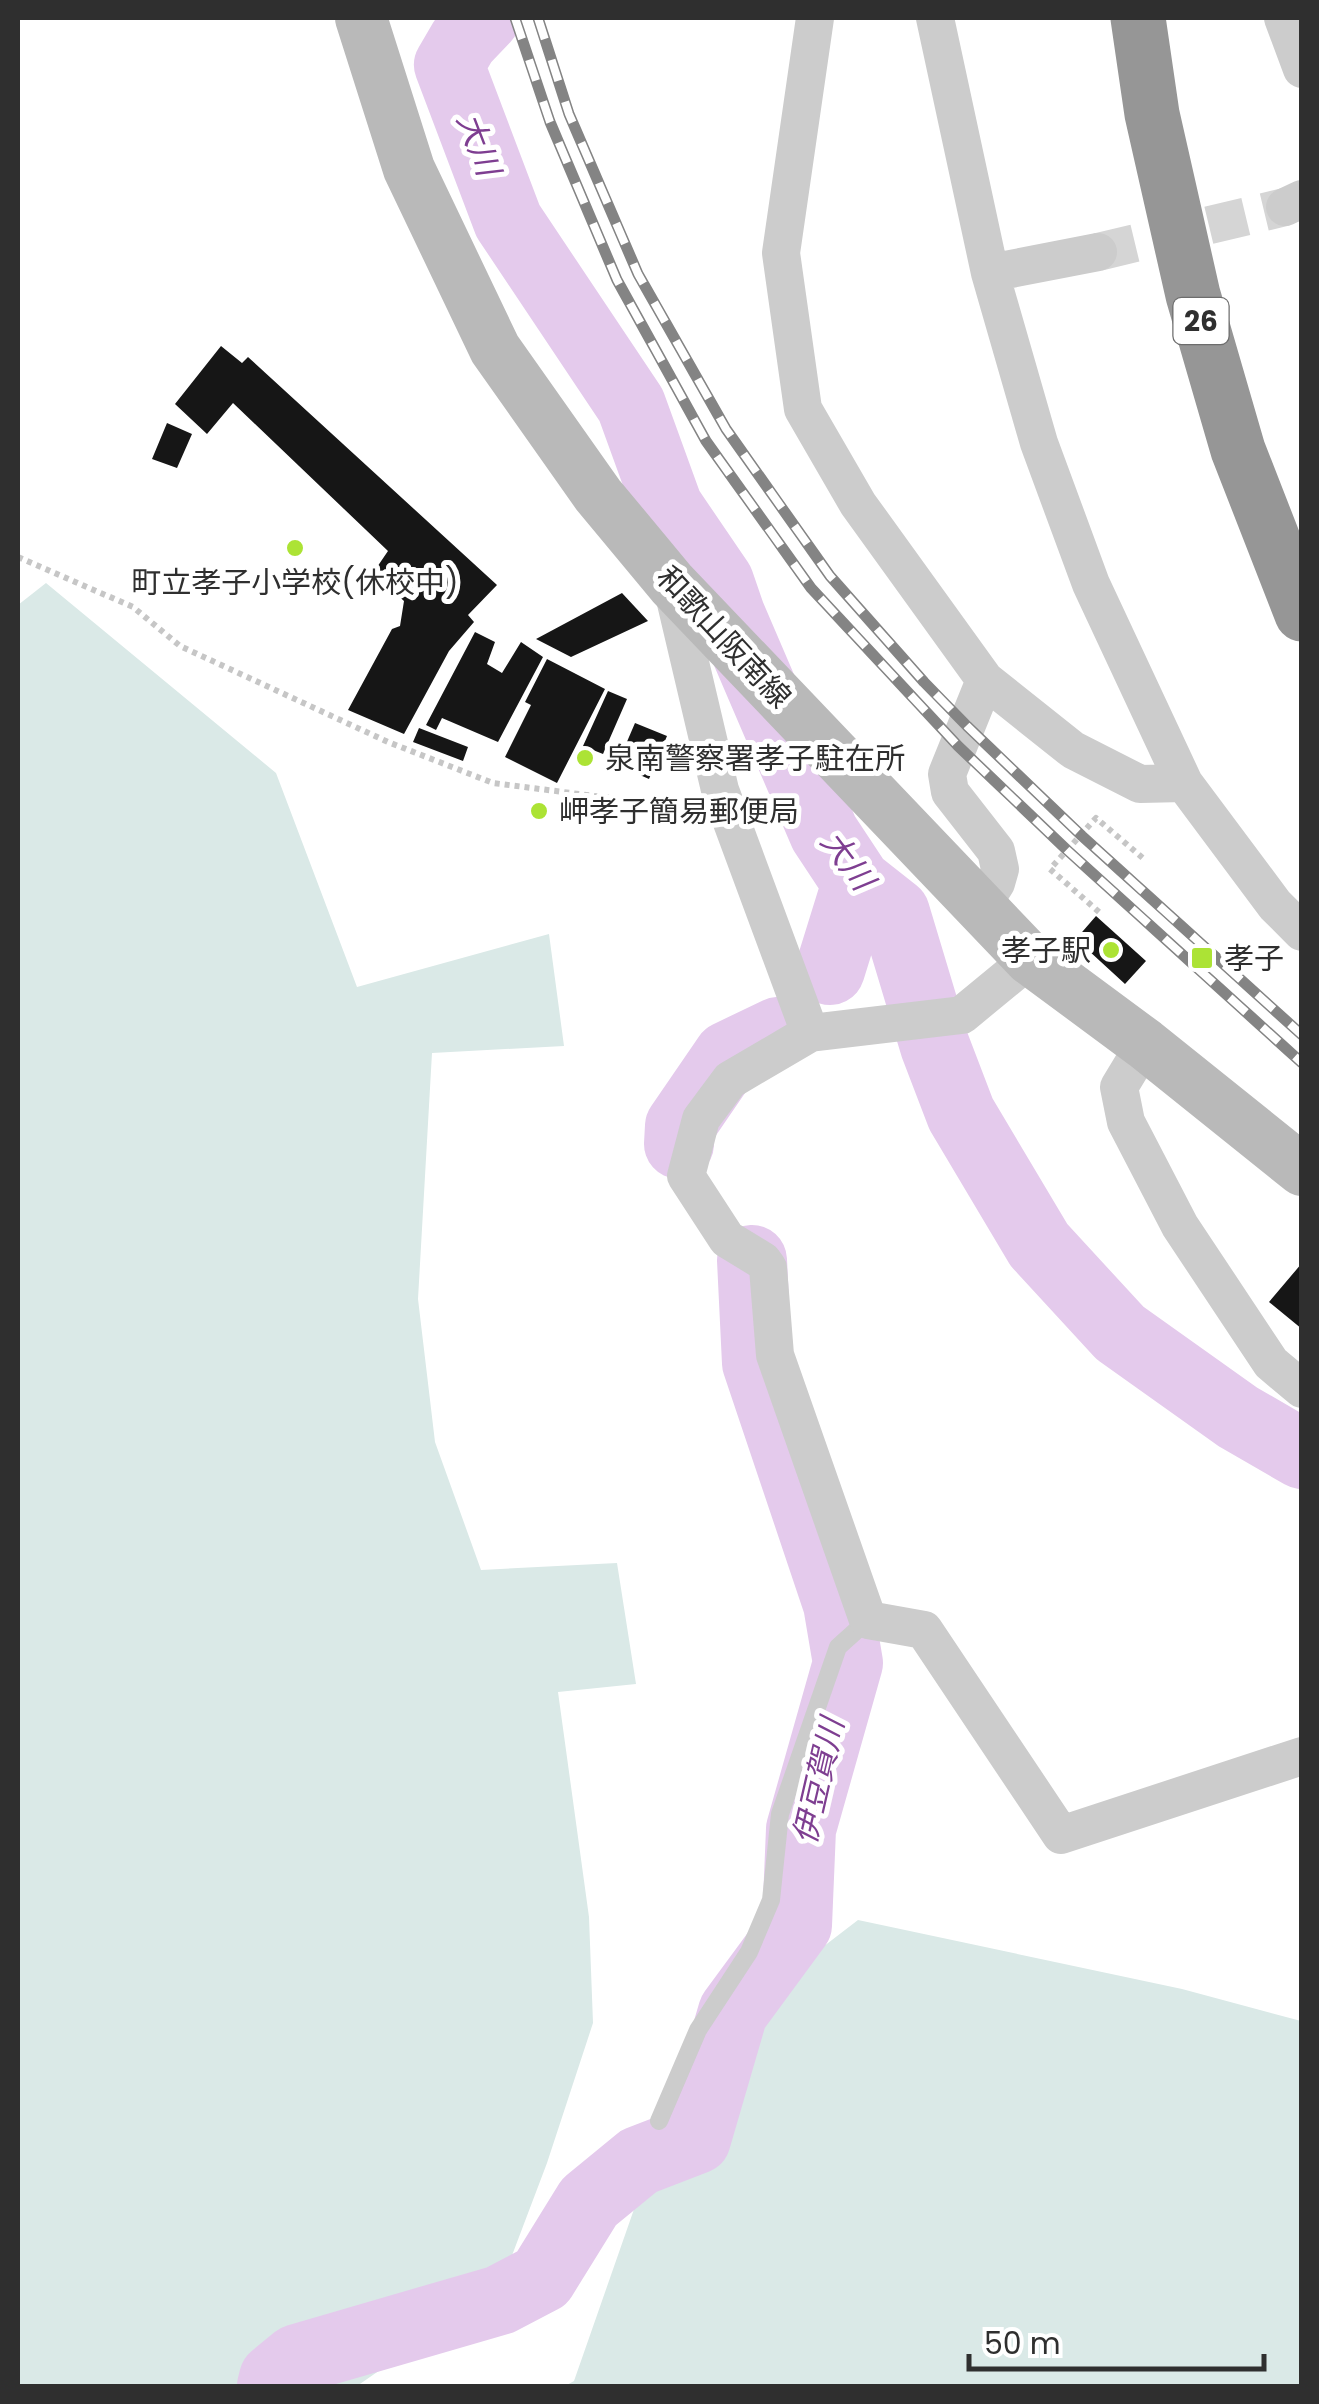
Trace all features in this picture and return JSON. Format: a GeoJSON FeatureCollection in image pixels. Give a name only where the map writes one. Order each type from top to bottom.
{"type":"FeatureCollection","features":[{"type":"Feature","properties":{"kind":"highway","name":"26"},"geometry":{"type":"LineString","coordinates":[[1138,18],[1152,114],[1193,295],[1238,450],[1302,614]]}},
{"type":"Feature","properties":{"kind":"main road","name":"和歌山阪南線"},"geometry":{"type":"LineString","coordinates":[[360,18],[408,169],[495,349],[598,495],[681,593],[1030,959],[1145,1044],[1302,1170]]}},
{"type":"Feature","properties":{"kind":"street"},"geometry":{"type":"LineString","coordinates":[[815,18],[781,253],[803,409],[858,504],[986,680],[1073,750],[1140,784],[1184,783]]}},
{"type":"Feature","properties":{"kind":"street"},"geometry":{"type":"LineString","coordinates":[[935,18],[990,272],[1039,443],[1091,584],[1184,783],[1275,905],[1302,932]]}},
{"type":"Feature","properties":{"kind":"street"},"geometry":{"type":"LineString","coordinates":[[1283,18],[1302,69]]}},
{"type":"Feature","properties":{"kind":"street"},"geometry":{"type":"LineString","coordinates":[[990,272],[1098,252]]}},
{"type":"Feature","properties":{"kind":"street"},"geometry":{"type":"LineString","coordinates":[[681,593],[720,790],[810,1033]]}},
{"type":"Feature","properties":{"kind":"street"},"geometry":{"type":"LineString","coordinates":[[981,907],[996,884],[1000,868],[996,851],[950,792],[946,774],[986,680]]}},
{"type":"Feature","properties":{"kind":"street"},"geometry":{"type":"LineString","coordinates":[[1030,959],[962,1014],[810,1033],[730,1080],[700,1119],[686,1176],[727,1239],[768,1268],[774,1355],[862,1625],[924,1630],[1061,1835],[1302,1756]]}},
{"type":"Feature","properties":{"kind":"street"},"geometry":{"type":"LineString","coordinates":[[1145,1044],[1119,1087],[1126,1122],[1190,1242],[1271,1363],[1302,1389]]}},
{"type":"Feature","properties":{"kind":"lane"},"geometry":{"type":"LineString","coordinates":[[659,2121],[698,2030],[750,1952],[771,1900],[780,1814],[838,1648],[862,1625]]}},
{"type":"Feature","properties":{"kind":"path"},"geometry":{"type":"LineString","coordinates":[[18,556],[132,607],[180,646],[388,742],[493,783],[649,803],[720,790]]}},
{"type":"Feature","properties":{"kind":"path"},"geometry":{"type":"LineString","coordinates":[[1099,912],[1050,869],[1096,818],[1144,860]]}},
{"type":"Feature","properties":{"kind":"shaded area"},"geometry":{"type":"Polygon","coordinates":[[[46,583],[276,773],[357,987],[549,934],[564,1046],[432,1053],[418,1299],[435,1442],[481,1570],[617,1563],[636,1684],[558,1692],[589,1917],[593,2023],[547,2163],[500,2287],[357,2386],[18,2386],[18,605],[46,583]]]}},
{"type":"Feature","properties":{"kind":"shaded area"},"geometry":{"type":"Polygon","coordinates":[[[858,1920],[1182,1989],[1301,2021],[1301,2386],[565,2386],[574,2381],[690,2049],[858,1920]]]}},
{"type":"Feature","properties":{"kind":"building"},"geometry":{"type":"Polygon","coordinates":[[[221,346],[242,363],[248,357],[497,585],[468,615],[474,622],[449,651],[404,734],[348,710],[392,629],[400,626],[404,601],[373,573],[388,551],[233,403],[207,434],[175,404],[221,346]]]}},
{"type":"Feature","properties":{"kind":"building"},"geometry":{"type":"Polygon","coordinates":[[[167,423],[192,434],[177,468],[152,459],[167,423]]]}},
{"type":"Feature","properties":{"kind":"building"},"geometry":{"type":"Polygon","coordinates":[[[622,593],[648,621],[571,657],[536,639],[622,593]]]}},
{"type":"Feature","properties":{"kind":"building"},"geometry":{"type":"Polygon","coordinates":[[[475,632],[495,642],[487,664],[502,673],[521,642],[543,657],[498,742],[442,718],[436,730],[426,725],[475,632]]]}},
{"type":"Feature","properties":{"kind":"building"},"geometry":{"type":"Polygon","coordinates":[[[547,659],[605,689],[557,783],[505,757],[531,705],[525,702],[547,659]]]}},
{"type":"Feature","properties":{"kind":"building"},"geometry":{"type":"Polygon","coordinates":[[[608,691],[627,699],[603,754],[583,746],[608,691]]]}},
{"type":"Feature","properties":{"kind":"building"},"geometry":{"type":"Polygon","coordinates":[[[635,723],[667,736],[649,779],[617,765],[635,723]]]}},
{"type":"Feature","properties":{"kind":"building"},"geometry":{"type":"Polygon","coordinates":[[[419,728],[468,747],[463,761],[413,742],[419,728]]]}},
{"type":"Feature","properties":{"kind":"building","name":"孝子駅"},"geometry":{"type":"Polygon","coordinates":[[[1096,916],[1146,961],[1125,984],[1076,939],[1096,916]]]}},
{"type":"Feature","properties":{"kind":"building"},"geometry":{"type":"Polygon","coordinates":[[[1302,1263],[1302,1329],[1269,1302],[1302,1263]]]}},
{"type":"Feature","properties":{"kind":"waterway","name":"大川"},"geometry":{"type":"LineString","coordinates":[[485,18],[463,41],[449,65],[508,221],[631,405],[668,507],[719,582],[824,833],[857,883],[895,913],[935,1046],[961,1114],[1039,1245],[1120,1333],[1238,1417],[1302,1454]]}},
{"type":"Feature","properties":{"kind":"waterway","name":"伊豆賀川"},"geometry":{"type":"LineString","coordinates":[[830,970],[857,883]]}},
{"type":"Feature","properties":{"kind":"waterway","name":"伊豆賀川"},"geometry":{"type":"LineString","coordinates":[[679,1144],[680,1126],[728,1056],[778,1032]]}},
{"type":"Feature","properties":{"kind":"waterway","name":"伊豆賀川"},"geometry":{"type":"LineString","coordinates":[[272,2386],[274,2378],[297,2359],[500,2300],[542,2278],[589,2202],[639,2161],[696,2139],[733,2012],[797,1925],[801,1829],[848,1663],[838,1604],[757,1363],[752,1260]]}},
{"type":"Feature","properties":{"kind":"tunnel"},"geometry":{"type":"LineString","coordinates":[[1098,252],[1285,207]]}},
{"type":"Feature","properties":{"kind":"railway"},"geometry":{"type":"LineString","coordinates":[[515,18],[550,122],[617,280],[706,441],[811,588],[958,746],[1302,1063]]}},
{"type":"Feature","properties":{"kind":"railway"},"geometry":{"type":"LineString","coordinates":[[538,18],[569,114],[638,274],[726,429],[830,576],[967,726],[1302,1035]]}},
{"type":"Feature","properties":{"kind":"place","name":"町立孝子小学校(休校中)"},"geometry":{"type":"Point","coordinates":[295,548]}},
{"type":"Feature","properties":{"kind":"place","name":"泉南警察署孝子駐在所"},"geometry":{"type":"Point","coordinates":[585,758]}},
{"type":"Feature","properties":{"kind":"place","name":"岬孝子簡易郵便局"},"geometry":{"type":"Point","coordinates":[539,811]}},
{"type":"Feature","properties":{"kind":"place","name":"孝子駅"},"geometry":{"type":"Point","coordinates":[1111,950]}},
{"type":"Feature","properties":{"kind":"place","name":"孝子"},"geometry":{"type":"Point","coordinates":[1202,958]}}]}
